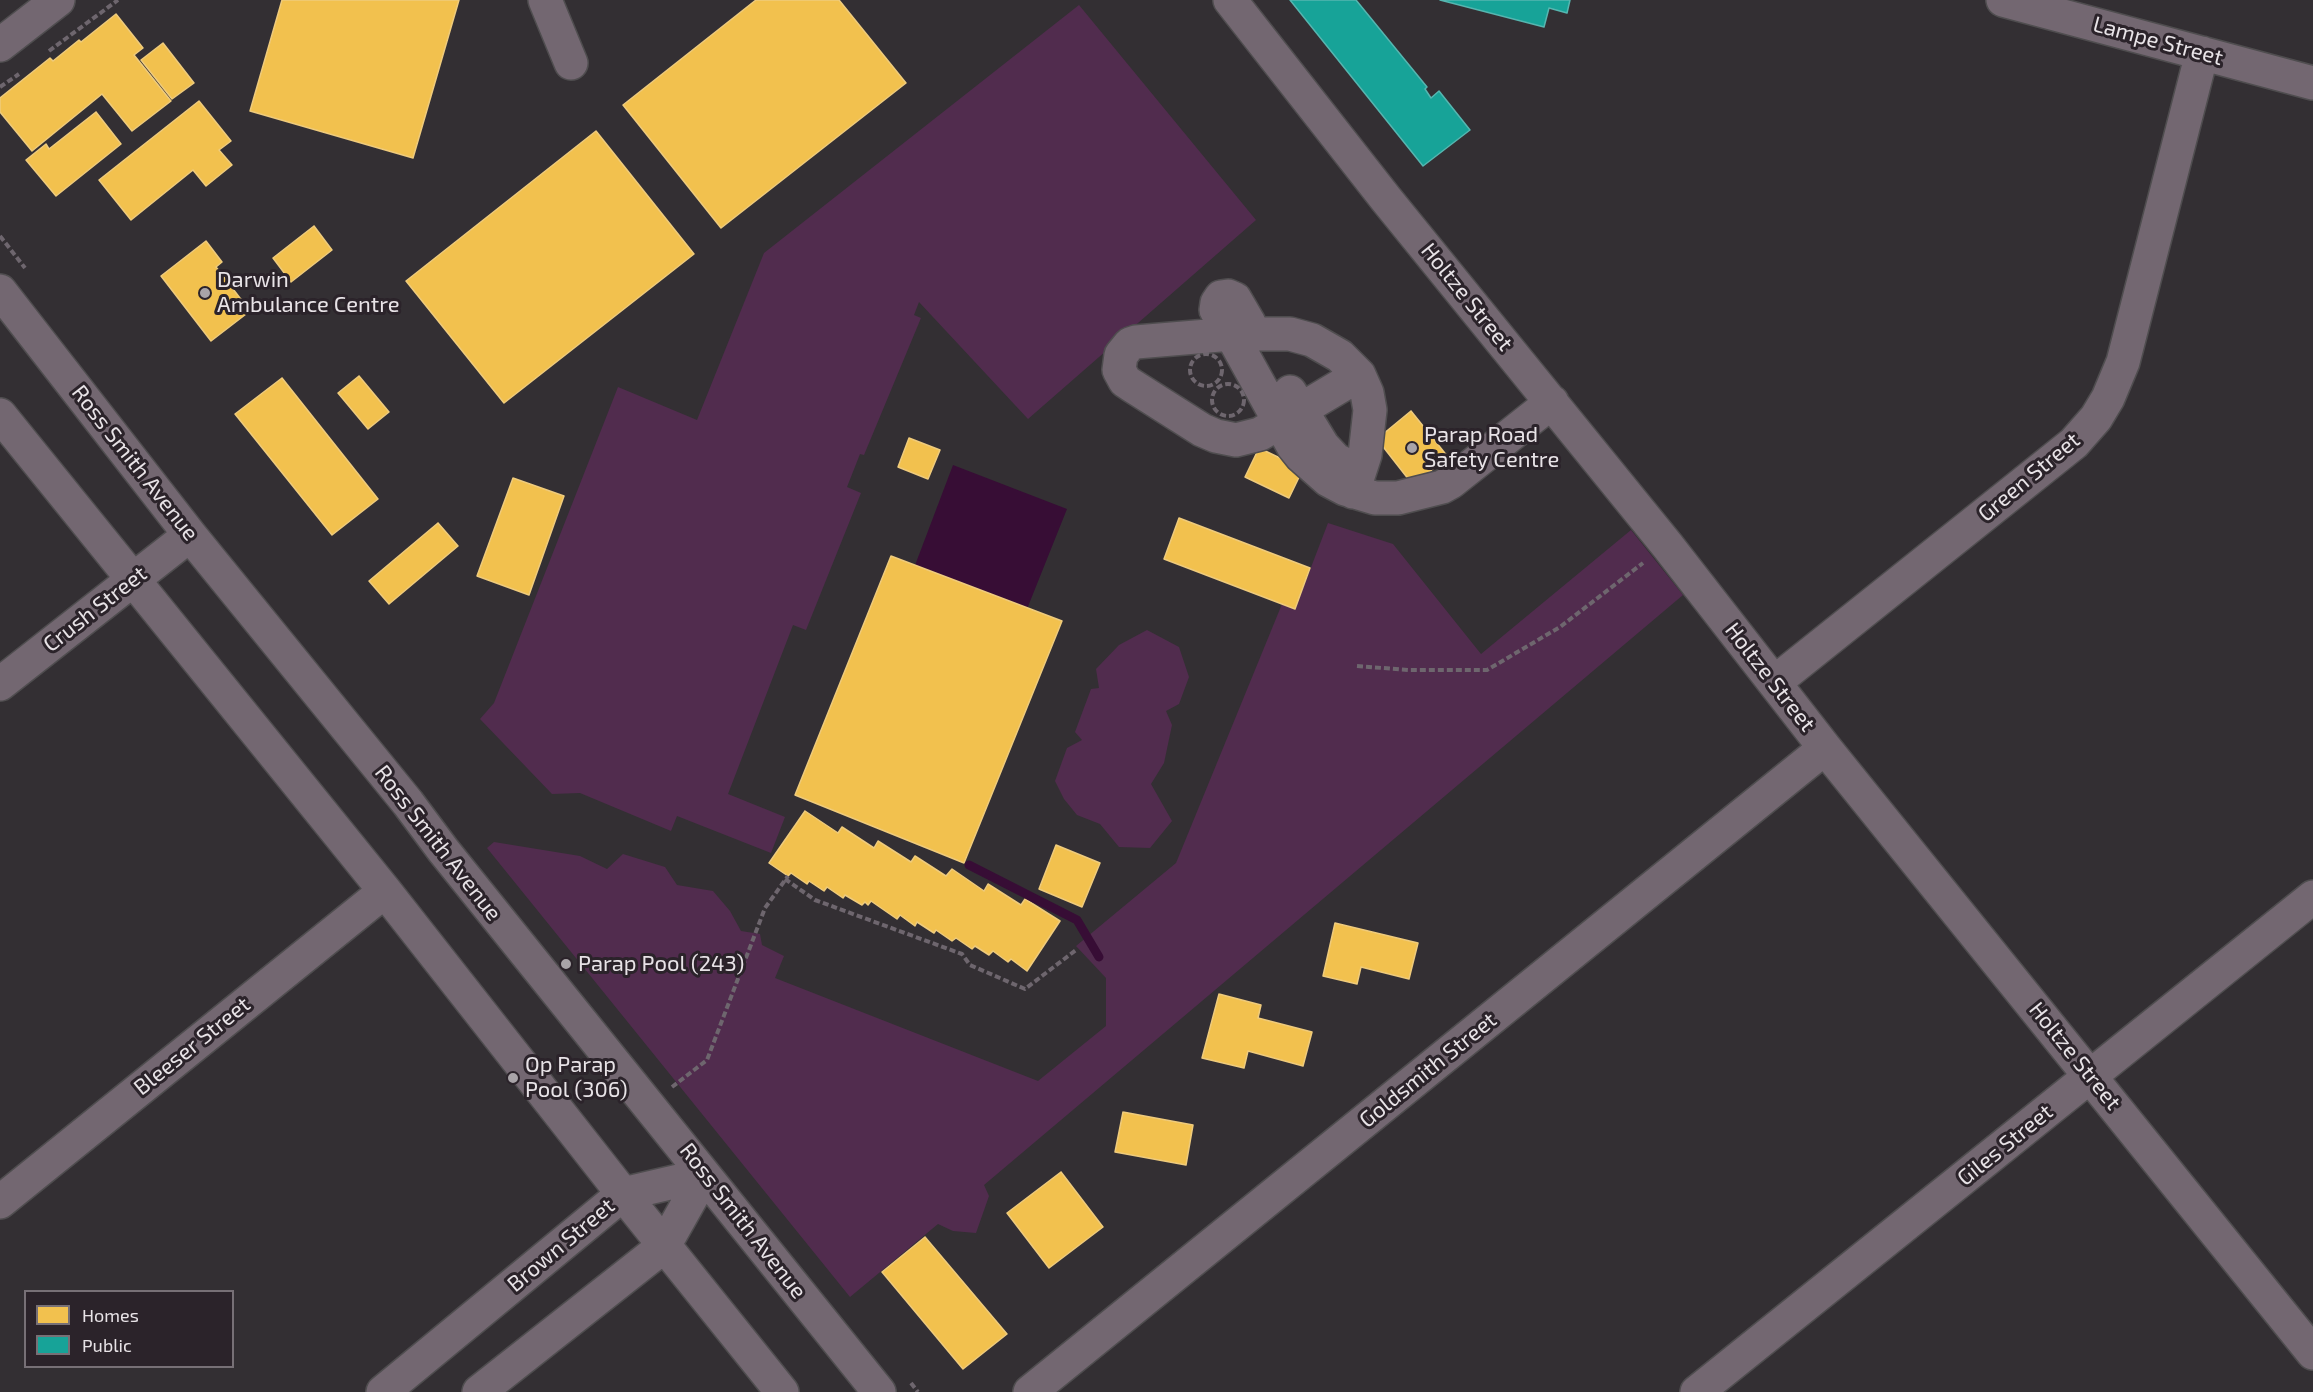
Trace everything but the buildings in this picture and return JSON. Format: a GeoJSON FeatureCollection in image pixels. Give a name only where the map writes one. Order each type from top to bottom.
{"type":"FeatureCollection","features":[{"type":"Feature","properties":{"kind":"street"},"geometry":{"type":"LineString","coordinates":[[0,45],[58,0]]}},
{"type":"Feature","properties":{"kind":"street"},"geometry":{"type":"LineString","coordinates":[[545,0],[571,63]]}},
{"type":"Feature","properties":{"kind":"street","name":"Holtze Street"},"geometry":{"type":"LineString","coordinates":[[1230,0],[1386,199],[1667,544],[1825,748],[2313,1353]]}},
{"type":"Feature","properties":{"kind":"street","name":"Lampe Street"},"geometry":{"type":"LineString","coordinates":[[2003,0],[2313,83]]}},
{"type":"Feature","properties":{"kind":"street","name":"Green Street"},"geometry":{"type":"LineString","coordinates":[[1775,682],[2074,443],[2096,418],[2108,398],[2123,362],[2202,53]]}},
{"type":"Feature","properties":{"kind":"street","name":"Ross Smith Avenue"},"geometry":{"type":"LineString","coordinates":[[0,291],[190,536],[408,803],[443,850],[879,1392]]}},
{"type":"Feature","properties":{"kind":"street"},"geometry":{"type":"LineString","coordinates":[[1243,333],[1290,334],[1312,340],[1340,356],[1359,375],[1367,393],[1370,410],[1367,447],[1357,482],[1328,480],[1274,443],[1223,438],[1202,430],[1125,381],[1119,370],[1121,355],[1130,344],[1136,342],[1243,333]]}},
{"type":"Feature","properties":{"kind":"street"},"geometry":{"type":"LineString","coordinates":[[1243,333],[1268,355],[1293,446],[1309,465]]}},
{"type":"Feature","properties":{"kind":"street"},"geometry":{"type":"LineString","coordinates":[[1247,439],[1262,421],[1359,375]]}},
{"type":"Feature","properties":{"kind":"street"},"geometry":{"type":"LineString","coordinates":[[1283,411],[1375,498],[1398,498],[1431,491],[1451,482],[1552,402]]}},
{"type":"Feature","properties":{"kind":"street"},"geometry":{"type":"LineString","coordinates":[[0,415],[385,891],[664,1246],[782,1392]]}},
{"type":"Feature","properties":{"kind":"street","name":"Crush Street"},"geometry":{"type":"LineString","coordinates":[[0,684],[190,536]]}},
{"type":"Feature","properties":{"kind":"street","name":"Goldsmith Street"},"geometry":{"type":"LineString","coordinates":[[1030,1392],[1825,748]]}},
{"type":"Feature","properties":{"kind":"street","name":"Bleeser Street"},"geometry":{"type":"LineString","coordinates":[[0,1202],[385,891]]}},
{"type":"Feature","properties":{"kind":"street","name":"Giles Street"},"geometry":{"type":"LineString","coordinates":[[1697,1392],[2313,897]]}},
{"type":"Feature","properties":{"kind":"street"},"geometry":{"type":"LineString","coordinates":[[478,1392],[664,1246],[704,1175]]}},
{"type":"Feature","properties":{"kind":"street","name":"Brown Street"},"geometry":{"type":"LineString","coordinates":[[383,1392],[623,1194],[704,1175]]}},
{"type":"Feature","properties":{"kind":"path"},"geometry":{"type":"LineString","coordinates":[[45,54],[118,0]]}},
{"type":"Feature","properties":{"kind":"path"},"geometry":{"type":"LineString","coordinates":[[0,87],[27,67]]}},
{"type":"Feature","properties":{"kind":"path"},"geometry":{"type":"LineString","coordinates":[[1231,385],[1240,390],[1244,399],[1239,412],[1231,417],[1216,412],[1212,398],[1216,386],[1231,385]]}},
{"type":"Feature","properties":{"kind":"path"},"geometry":{"type":"LineString","coordinates":[[1357,666],[1408,670],[1487,670],[1560,627],[1667,544]]}},
{"type":"Feature","properties":{"kind":"path"},"geometry":{"type":"LineString","coordinates":[[672,1087],[707,1060],[765,908],[786,878],[815,900],[962,954],[970,965],[1025,989],[1076,950]]}},
{"type":"Feature","properties":{"kind":"shaded area"},"geometry":{"type":"Polygon","coordinates":[[[1079,5],[1256,220],[1028,419],[919,302],[914,315],[921,318],[864,455],[860,454],[847,487],[861,493],[806,630],[793,625],[728,794],[785,817],[771,853],[677,816],[671,831],[580,793],[552,794],[480,719],[494,703],[618,387],[697,420],[764,253],[1079,5]]]}},
{"type":"Feature","properties":{"kind":"shaded area"},"geometry":{"type":"Polygon","coordinates":[[[953,465],[1067,509],[977,734],[867,692],[953,465]]]}},
{"type":"Feature","properties":{"kind":"shaded area"},"geometry":{"type":"Polygon","coordinates":[[[1328,523],[1393,544],[1481,654],[1631,530],[1683,595],[984,1185],[989,1196],[976,1233],[953,1231],[938,1224],[850,1297],[487,848],[494,842],[580,856],[607,869],[623,854],[665,867],[677,885],[713,891],[730,911],[741,931],[760,934],[762,945],[784,956],[775,978],[1038,1081],[1106,1026],[1106,978],[1076,946],[1176,863],[1282,604],[1295,609],[1328,523]]]}},
{"type":"Feature","properties":{"kind":"shaded area"},"geometry":{"type":"Polygon","coordinates":[[[1147,630],[1179,647],[1189,677],[1179,704],[1166,711],[1172,725],[1164,763],[1151,784],[1172,821],[1150,848],[1119,847],[1100,824],[1077,815],[1064,799],[1055,781],[1067,748],[1082,740],[1075,732],[1091,689],[1099,688],[1096,669],[1119,645],[1147,630]]]}},
{"type":"Feature","properties":{"kind":"waterway"},"geometry":{"type":"LineString","coordinates":[[969,865],[1077,920],[1099,957]]}},
{"type":"Feature","properties":{"kind":"place","name":"Darwin Ambulance Centre"},"geometry":{"type":"Point","coordinates":[205,293]}},
{"type":"Feature","properties":{"kind":"place","name":"Parap Road Safety Centre"},"geometry":{"type":"Point","coordinates":[1412,448]}},
{"type":"Feature","properties":{"kind":"place","name":"Parap Pool (243)"},"geometry":{"type":"Point","coordinates":[566,964]}},
{"type":"Feature","properties":{"kind":"place","name":"Op Parap Pool (306)"},"geometry":{"type":"Point","coordinates":[513,1078]}}]}
